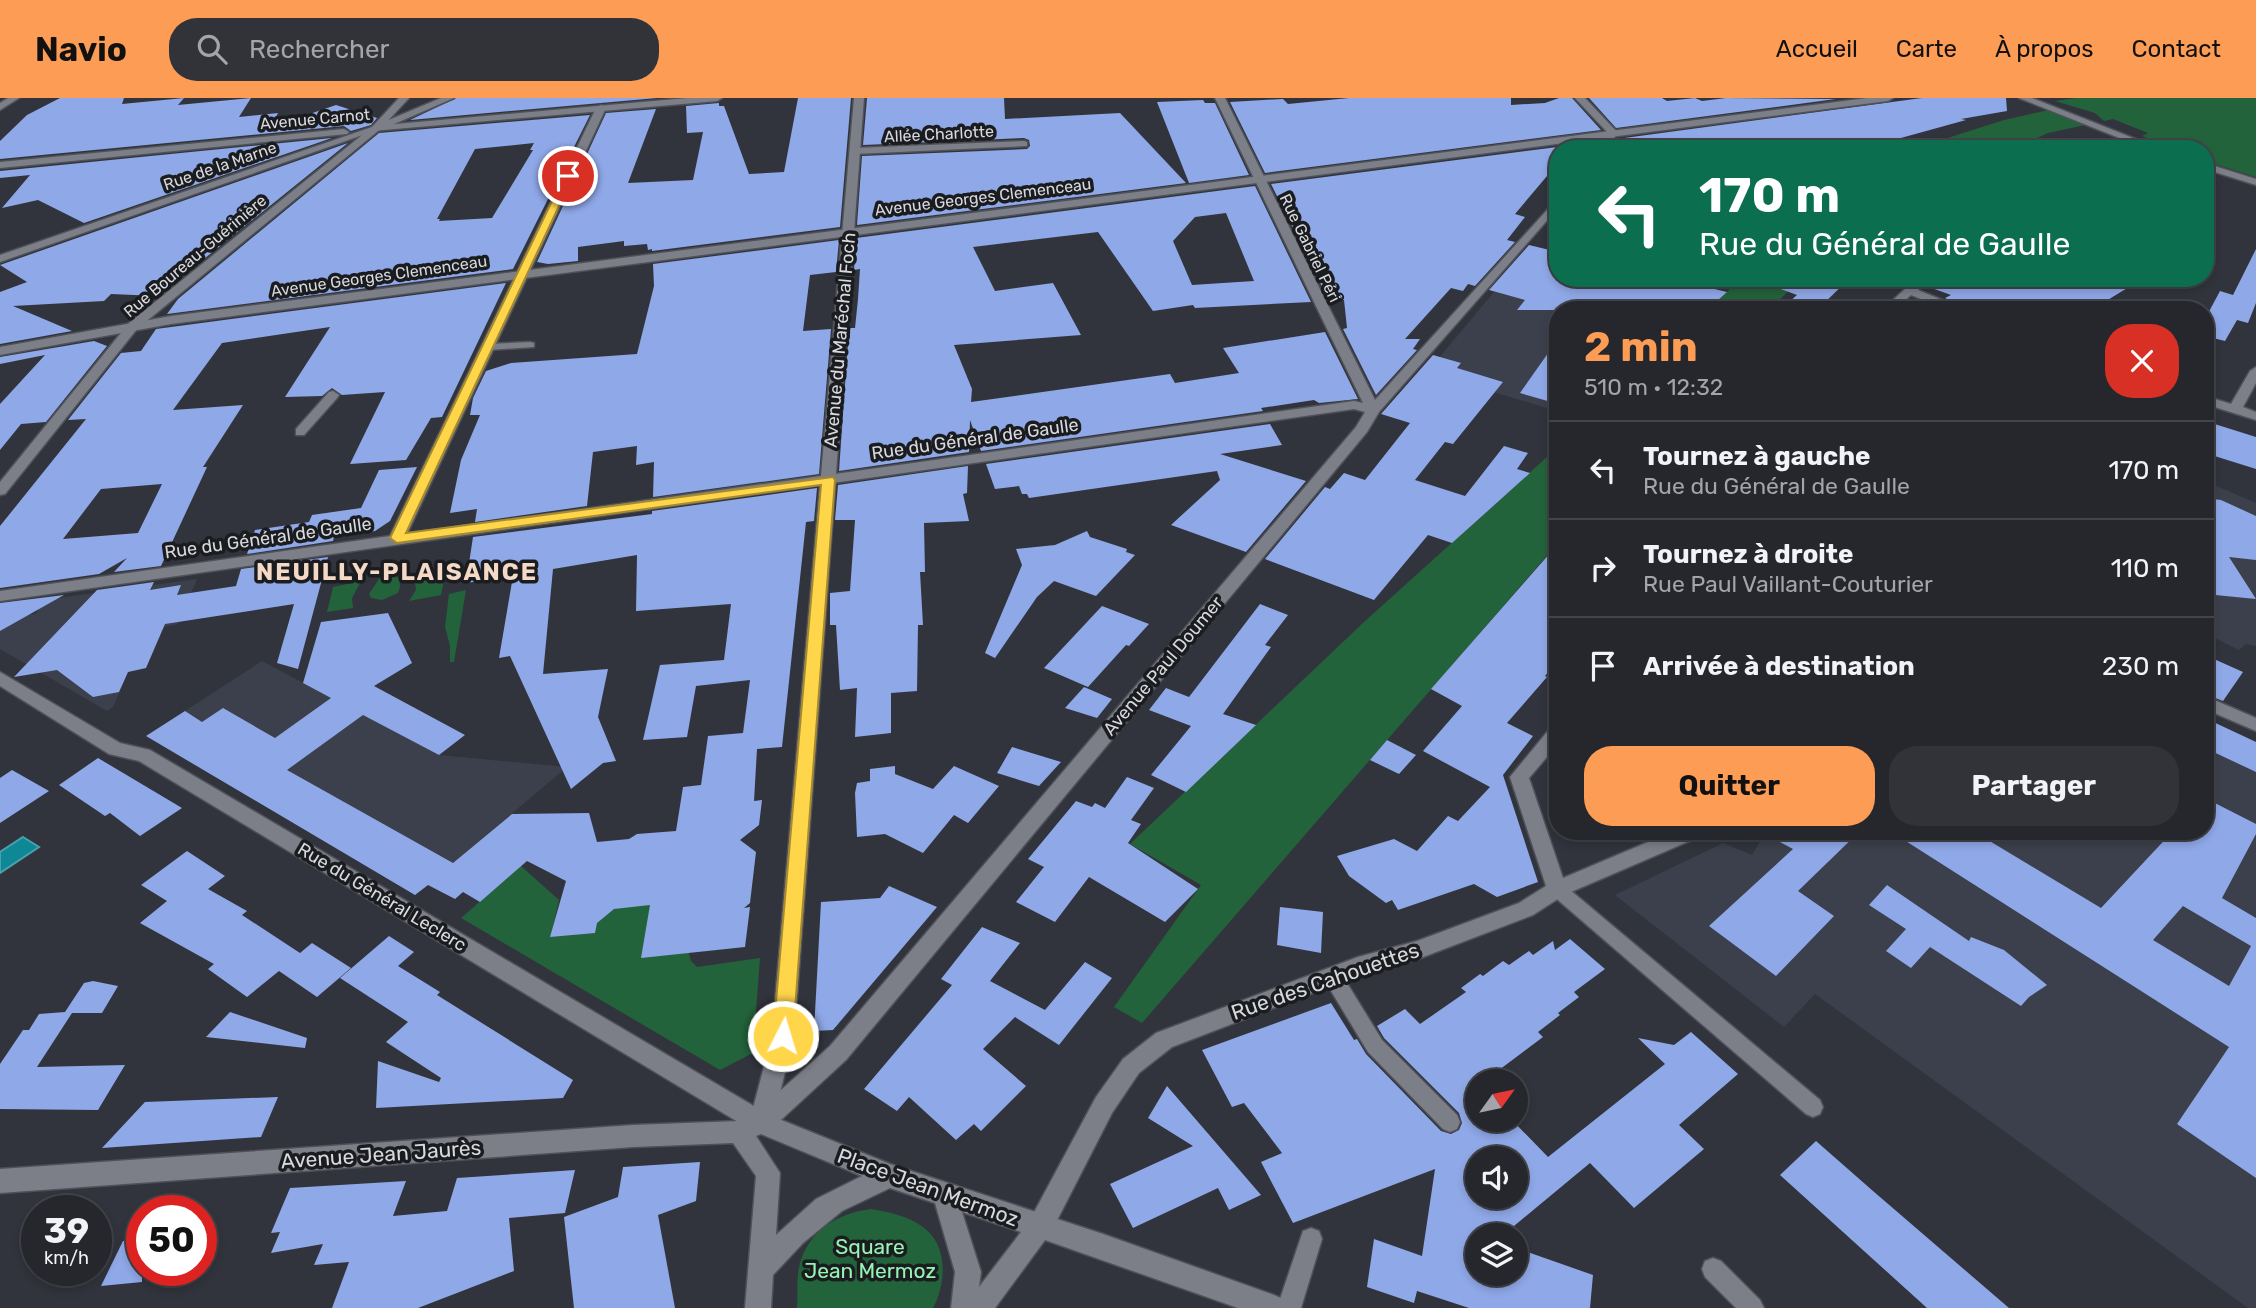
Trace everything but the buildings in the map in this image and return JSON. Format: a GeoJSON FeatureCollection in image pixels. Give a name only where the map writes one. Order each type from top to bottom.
{"type":"FeatureCollection","features":[{"type":"Feature","properties":{"kind":"street"},"geometry":{"type":"LineString","coordinates":[[0,107],[14,98]]}},
{"type":"Feature","properties":{"kind":"street"},"geometry":{"type":"LineString","coordinates":[[375,129],[404,98]]}},
{"type":"Feature","properties":{"kind":"street","name":"Rue de la Marne"},"geometry":{"type":"LineString","coordinates":[[0,259],[375,129],[449,98]]}},
{"type":"Feature","properties":{"kind":"street","name":"Avenue Carnot"},"geometry":{"type":"LineString","coordinates":[[0,165],[718,98]]}},
{"type":"Feature","properties":{"kind":"street","name":"Avenue du Maréchal Foch"},"geometry":{"type":"LineString","coordinates":[[750,1128],[783,1036],[859,98]]}},
{"type":"Feature","properties":{"kind":"street","name":"Rue Gabriel Péri"},"geometry":{"type":"LineString","coordinates":[[1220,98],[1373,411]]}},
{"type":"Feature","properties":{"kind":"street"},"geometry":{"type":"LineString","coordinates":[[1580,98],[1613,133],[1607,140]]}},
{"type":"Feature","properties":{"kind":"street","name":"Avenue Georges Clemenceau"},"geometry":{"type":"LineString","coordinates":[[1559,140],[1888,98]]}},
{"type":"Feature","properties":{"kind":"street"},"geometry":{"type":"LineString","coordinates":[[2024,98],[2133,140]]}},
{"type":"Feature","properties":{"kind":"street"},"geometry":{"type":"LineString","coordinates":[[397,538],[600,108]]}},
{"type":"Feature","properties":{"kind":"street","name":"Rue Boureau-Guérinière"},"geometry":{"type":"LineString","coordinates":[[0,491],[133,326],[375,129]]}},
{"type":"Feature","properties":{"kind":"street","name":"Avenue Georges Clemenceau"},"geometry":{"type":"LineString","coordinates":[[0,351],[133,326],[849,230],[1549,141]]}},
{"type":"Feature","properties":{"kind":"street"},"geometry":{"type":"LineString","coordinates":[[2214,169],[2256,182]]}},
{"type":"Feature","properties":{"kind":"street","name":"Avenue Paul Doumer"},"geometry":{"type":"LineString","coordinates":[[750,1128],[838,1053],[1362,429],[1373,411],[1549,211]]}},
{"type":"Feature","properties":{"kind":"street"},"geometry":{"type":"LineString","coordinates":[[1897,301],[1912,287]]}},
{"type":"Feature","properties":{"kind":"street"},"geometry":{"type":"LineString","coordinates":[[1908,290],[1937,301]]}},
{"type":"Feature","properties":{"kind":"street"},"geometry":{"type":"LineString","coordinates":[[2235,410],[2256,371]]}},
{"type":"Feature","properties":{"kind":"street"},"geometry":{"type":"LineString","coordinates":[[2214,403],[2256,416]]}},
{"type":"Feature","properties":{"kind":"street","name":"Rue du Général de Gaulle"},"geometry":{"type":"LineString","coordinates":[[0,596],[1354,405],[1373,411]]}},
{"type":"Feature","properties":{"kind":"street","name":"Rue du Général Leclerc"},"geometry":{"type":"LineString","coordinates":[[0,678],[115,749],[144,755],[750,1128]]}},
{"type":"Feature","properties":{"kind":"street"},"geometry":{"type":"LineString","coordinates":[[2214,705],[2254,721]]}},
{"type":"Feature","properties":{"kind":"street"},"geometry":{"type":"LineString","coordinates":[[1549,741],[1519,777],[1558,889]]}},
{"type":"Feature","properties":{"kind":"street","name":"Rue des Cahouettes"},"geometry":{"type":"LineString","coordinates":[[1040,1227],[1104,1105],[1131,1066],[1164,1040],[1365,963],[1418,950],[1526,909],[1558,889],[1673,840]]}},
{"type":"Feature","properties":{"kind":"street"},"geometry":{"type":"LineString","coordinates":[[750,1128],[768,1173],[758,1308]]}},
{"type":"Feature","properties":{"kind":"street","name":"Place Jean Mermoz"},"geometry":{"type":"LineString","coordinates":[[750,1128],[1040,1227],[979,1308]]}},
{"type":"Feature","properties":{"kind":"street","name":"Avenue Jean Jaurès"},"geometry":{"type":"LineString","coordinates":[[0,1181],[750,1128]]}},
{"type":"Feature","properties":{"kind":"street"},"geometry":{"type":"LineString","coordinates":[[761,1270],[797,1229],[817,1213],[890,1176]]}},
{"type":"Feature","properties":{"kind":"street"},"geometry":{"type":"LineString","coordinates":[[945,1195],[968,1272],[964,1308]]}},
{"type":"Feature","properties":{"kind":"street"},"geometry":{"type":"LineString","coordinates":[[1040,1227],[1263,1306]]}},
{"type":"Feature","properties":{"kind":"lane","name":"Allée Charlotte"},"geometry":{"type":"LineString","coordinates":[[855,152],[1024,144]]}},
{"type":"Feature","properties":{"kind":"lane"},"geometry":{"type":"LineString","coordinates":[[489,347],[530,345]]}},
{"type":"Feature","properties":{"kind":"lane"},"geometry":{"type":"LineString","coordinates":[[300,432],[333,395]]}},
{"type":"Feature","properties":{"kind":"lane"},"geometry":{"type":"LineString","coordinates":[[1558,889],[1813,1107]]}},
{"type":"Feature","properties":{"kind":"lane"},"geometry":{"type":"LineString","coordinates":[[1332,976],[1375,1046],[1450,1122]]}},
{"type":"Feature","properties":{"kind":"lane"},"geometry":{"type":"LineString","coordinates":[[1289,1308],[1311,1239]]}},
{"type":"Feature","properties":{"kind":"lane"},"geometry":{"type":"LineString","coordinates":[[1713,1269],[1752,1308]]}},
{"type":"Feature","properties":{"kind":"shaded area"},"geometry":{"type":"Polygon","coordinates":[[[1494,292],[1549,306],[1549,409],[1427,372],[1494,292]]]}},
{"type":"Feature","properties":{"kind":"shaded area"},"geometry":{"type":"Polygon","coordinates":[[[2214,485],[2256,503],[2256,646],[2246,644],[2239,650],[2214,638],[2214,485]]]}},
{"type":"Feature","properties":{"kind":"shaded area"},"geometry":{"type":"Polygon","coordinates":[[[197,579],[178,624],[163,627],[146,668],[128,672],[113,707],[107,711],[0,649],[0,629],[8,618],[36,614],[44,600],[197,579]]]}},
{"type":"Feature","properties":{"kind":"shaded area"},"geometry":{"type":"Polygon","coordinates":[[[262,661],[439,755],[567,767],[415,895],[146,736],[262,661]]]}},
{"type":"Feature","properties":{"kind":"shaded area"},"geometry":{"type":"Polygon","coordinates":[[[2214,722],[2256,742],[2256,1308],[2248,1308],[1815,994],[1784,1027],[1615,895],[1723,843],[1752,855],[1761,840],[2214,840],[2214,722]]]}},
{"type":"Feature","properties":{"kind":"green space"},"geometry":{"type":"Polygon","coordinates":[[[2076,98],[2256,98],[2256,177],[2214,164],[2214,140],[2152,140],[2142,136],[2148,133],[2113,119],[2104,121],[2095,113],[2055,101],[2076,98]]]}},
{"type":"Feature","properties":{"kind":"green space"},"geometry":{"type":"Polygon","coordinates":[[[2048,110],[2090,124],[2048,133],[2033,140],[1941,140],[2004,120],[2048,110]]]}},
{"type":"Feature","properties":{"kind":"green space"},"geometry":{"type":"Polygon","coordinates":[[[1732,287],[1793,287],[1778,301],[1717,301],[1732,287]]]}},
{"type":"Feature","properties":{"kind":"green space"},"geometry":{"type":"Polygon","coordinates":[[[1549,455],[1549,553],[1142,1023],[1114,1007],[1201,885],[1130,844],[1364,622],[1549,455]]]}},
{"type":"Feature","properties":{"kind":"green space"},"geometry":{"type":"Polygon","coordinates":[[[446,570],[441,595],[409,601],[416,590],[414,576],[446,570]]]}},
{"type":"Feature","properties":{"kind":"green space"},"geometry":{"type":"Polygon","coordinates":[[[395,575],[398,579],[398,593],[382,600],[371,598],[369,594],[379,579],[395,575]]]}},
{"type":"Feature","properties":{"kind":"green space"},"geometry":{"type":"Polygon","coordinates":[[[360,583],[352,598],[353,608],[327,612],[333,587],[360,583]]]}},
{"type":"Feature","properties":{"kind":"green space"},"geometry":{"type":"Polygon","coordinates":[[[466,590],[454,662],[450,662],[450,646],[445,627],[449,594],[466,590]]]}},
{"type":"Feature","properties":{"kind":"green space"},"geometry":{"type":"Polygon","coordinates":[[[521,866],[559,900],[551,936],[614,909],[673,895],[691,961],[697,967],[760,958],[753,1053],[720,1070],[461,918],[521,866]]]}},
{"type":"Feature","properties":{"kind":"green space","name":"Square Jean Mermoz"},"geometry":{"type":"Polygon","coordinates":[[[871,1209],[898,1215],[917,1223],[937,1244],[943,1266],[941,1288],[933,1308],[797,1308],[800,1263],[811,1241],[818,1232],[837,1219],[871,1209]]]}},
{"type":"Feature","properties":{"kind":"water"},"geometry":{"type":"Polygon","coordinates":[[[23,837],[39,847],[0,873],[0,852],[23,837]]]}},
{"type":"Feature","properties":{"kind":"district","name":"NEUILLY-PLAISANCE"},"geometry":{"type":"Point","coordinates":[397,572]}},
{"type":"Feature","properties":{"kind":"route"},"geometry":{"type":"LineString","coordinates":[[568,176],[397,538],[828,480],[783,1036]]}}]}
